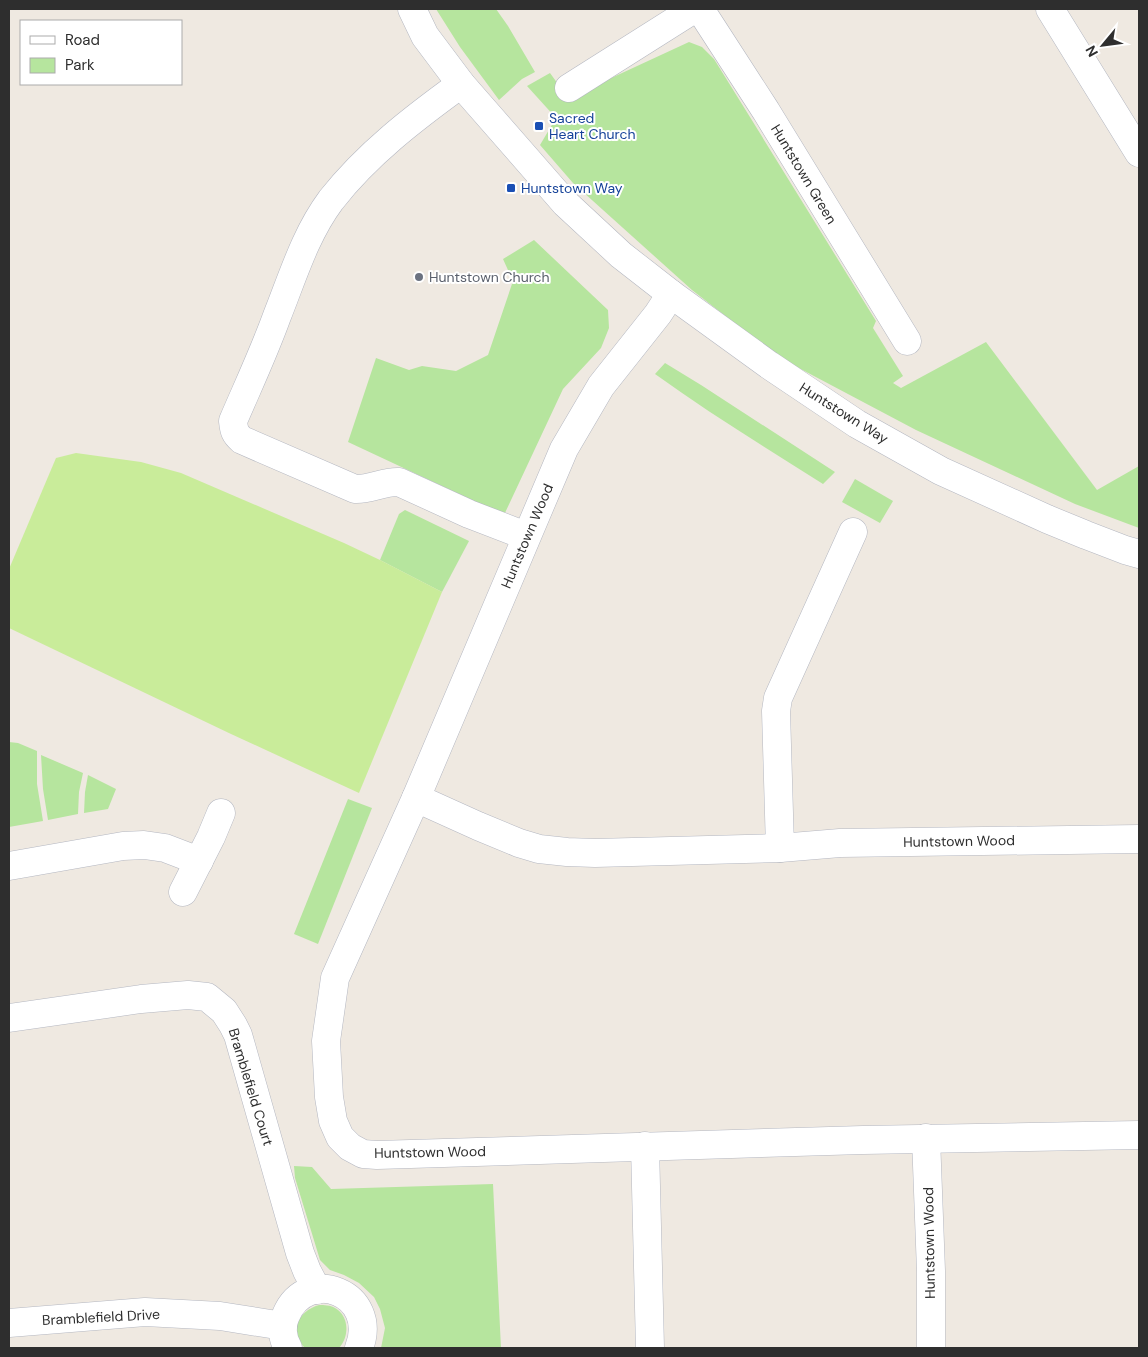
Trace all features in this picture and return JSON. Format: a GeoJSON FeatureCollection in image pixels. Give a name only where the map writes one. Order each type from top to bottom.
{"type":"FeatureCollection","features":[{"type":"Feature","properties":{"kind":"street","name":"Huntstown Way"},"geometry":{"type":"LineString","coordinates":[[412,9],[425,36],[461,84],[565,203],[622,255],[671,294],[768,365],[857,424],[941,471],[1047,519],[1139,554]]}},
{"type":"Feature","properties":{"kind":"street"},"geometry":{"type":"LineString","coordinates":[[569,88],[694,9]]}},
{"type":"Feature","properties":{"kind":"street","name":"Huntstown Green"},"geometry":{"type":"LineString","coordinates":[[700,9],[766,111],[906,341]]}},
{"type":"Feature","properties":{"kind":"street"},"geometry":{"type":"LineString","coordinates":[[1050,9],[1139,153]]}},
{"type":"Feature","properties":{"kind":"street"},"geometry":{"type":"LineString","coordinates":[[461,84],[399,131],[347,181],[331,201],[308,238],[300,255],[276,319],[233,421],[234,429],[235,435],[242,440],[355,489],[399,482],[469,514],[526,536]]}},
{"type":"Feature","properties":{"kind":"street","name":"Huntstown Wood"},"geometry":{"type":"LineString","coordinates":[[671,294],[658,314],[601,386],[564,449],[416,798],[335,978],[326,1040],[330,1105],[333,1121],[340,1137],[350,1147],[363,1154],[377,1155],[926,1138],[1139,1135]]}},
{"type":"Feature","properties":{"kind":"street"},"geometry":{"type":"LineString","coordinates":[[780,848],[776,711],[778,698],[853,532]]}},
{"type":"Feature","properties":{"kind":"street","name":"Huntstown Wood"},"geometry":{"type":"LineString","coordinates":[[416,798],[519,842],[539,849],[567,852],[595,853],[780,848],[840,843],[1139,839]]}},
{"type":"Feature","properties":{"kind":"street"},"geometry":{"type":"LineString","coordinates":[[184,892],[222,813]]}},
{"type":"Feature","properties":{"kind":"street"},"geometry":{"type":"LineString","coordinates":[[9,866],[122,846],[165,848],[199,861]]}},
{"type":"Feature","properties":{"kind":"street","name":"Bramblefield Court"},"geometry":{"type":"LineString","coordinates":[[9,1018],[141,999],[188,996],[207,996],[224,1010],[238,1035],[300,1253],[317,1290]]}},
{"type":"Feature","properties":{"kind":"street","name":"Huntstown Wood"},"geometry":{"type":"LineString","coordinates":[[926,1138],[931,1271],[931,1348]]}},
{"type":"Feature","properties":{"kind":"street"},"geometry":{"type":"LineString","coordinates":[[645,1146],[650,1348]]}},
{"type":"Feature","properties":{"kind":"street"},"geometry":{"type":"LineString","coordinates":[[285,1337],[287,1312],[296,1300],[305,1293],[317,1290],[334,1291],[344,1294],[360,1312],[364,1332],[359,1348]]}},
{"type":"Feature","properties":{"kind":"street","name":"Bramblefield Drive"},"geometry":{"type":"LineString","coordinates":[[9,1323],[145,1312],[220,1316],[285,1337]]}},
{"type":"Feature","properties":{"kind":"green space"},"geometry":{"type":"Polygon","coordinates":[[[436,9],[496,9],[535,72],[522,79],[499,100],[460,47],[436,9]]]}},
{"type":"Feature","properties":{"kind":"green space"},"geometry":{"type":"Polygon","coordinates":[[[689,42],[702,47],[714,59],[876,321],[873,328],[903,376],[893,383],[901,388],[986,342],[1097,490],[1139,466],[1139,528],[1075,504],[916,430],[778,357],[692,290],[573,183],[540,145],[556,118],[527,86],[550,73],[568,98],[689,42]]]}},
{"type":"Feature","properties":{"kind":"green space"},"geometry":{"type":"Polygon","coordinates":[[[534,240],[608,310],[609,328],[601,348],[563,389],[504,515],[348,442],[376,358],[409,370],[422,366],[456,371],[488,355],[513,281],[503,259],[534,240]]]}},
{"type":"Feature","properties":{"kind":"green space"},"geometry":{"type":"Polygon","coordinates":[[[665,363],[835,472],[823,484],[738,430],[655,374],[665,363]]]}},
{"type":"Feature","properties":{"kind":"green space"},"geometry":{"type":"Polygon","coordinates":[[[76,453],[141,462],[181,473],[344,543],[442,592],[359,793],[9,628],[9,569],[56,458],[76,453]]]}},
{"type":"Feature","properties":{"kind":"green space"},"geometry":{"type":"Polygon","coordinates":[[[855,479],[893,501],[880,523],[842,502],[855,479]]]}},
{"type":"Feature","properties":{"kind":"green space"},"geometry":{"type":"Polygon","coordinates":[[[405,510],[469,541],[442,592],[380,560],[399,514],[405,510]]]}},
{"type":"Feature","properties":{"kind":"green space"},"geometry":{"type":"Polygon","coordinates":[[[9,742],[18,743],[37,751],[37,784],[43,821],[9,827],[9,742]]]}},
{"type":"Feature","properties":{"kind":"green space"},"geometry":{"type":"Polygon","coordinates":[[[41,755],[83,773],[79,792],[78,814],[48,820],[43,789],[41,755]]]}},
{"type":"Feature","properties":{"kind":"green space"},"geometry":{"type":"Polygon","coordinates":[[[88,775],[116,789],[108,809],[84,813],[88,775]]]}},
{"type":"Feature","properties":{"kind":"green space"},"geometry":{"type":"Polygon","coordinates":[[[348,799],[372,808],[318,944],[294,934],[348,799]]]}},
{"type":"Feature","properties":{"kind":"green space"},"geometry":{"type":"Polygon","coordinates":[[[294,1166],[312,1167],[331,1189],[493,1184],[501,1348],[381,1348],[385,1328],[380,1309],[374,1297],[359,1283],[330,1270],[320,1260],[295,1178],[294,1166]]]}},
{"type":"Feature","properties":{"kind":"green space"},"geometry":{"type":"Polygon","coordinates":[[[319,1305],[333,1307],[343,1316],[346,1333],[339,1348],[305,1348],[300,1342],[296,1329],[301,1317],[319,1305]]]}},
{"type":"Feature","properties":{"kind":"place","name":"Sacred Heart Church"},"geometry":{"type":"Point","coordinates":[539,126]}},
{"type":"Feature","properties":{"kind":"place","name":"Huntstown Way"},"geometry":{"type":"Point","coordinates":[511,188]}},
{"type":"Feature","properties":{"kind":"place","name":"Huntstown Church"},"geometry":{"type":"Point","coordinates":[419,277]}}]}
